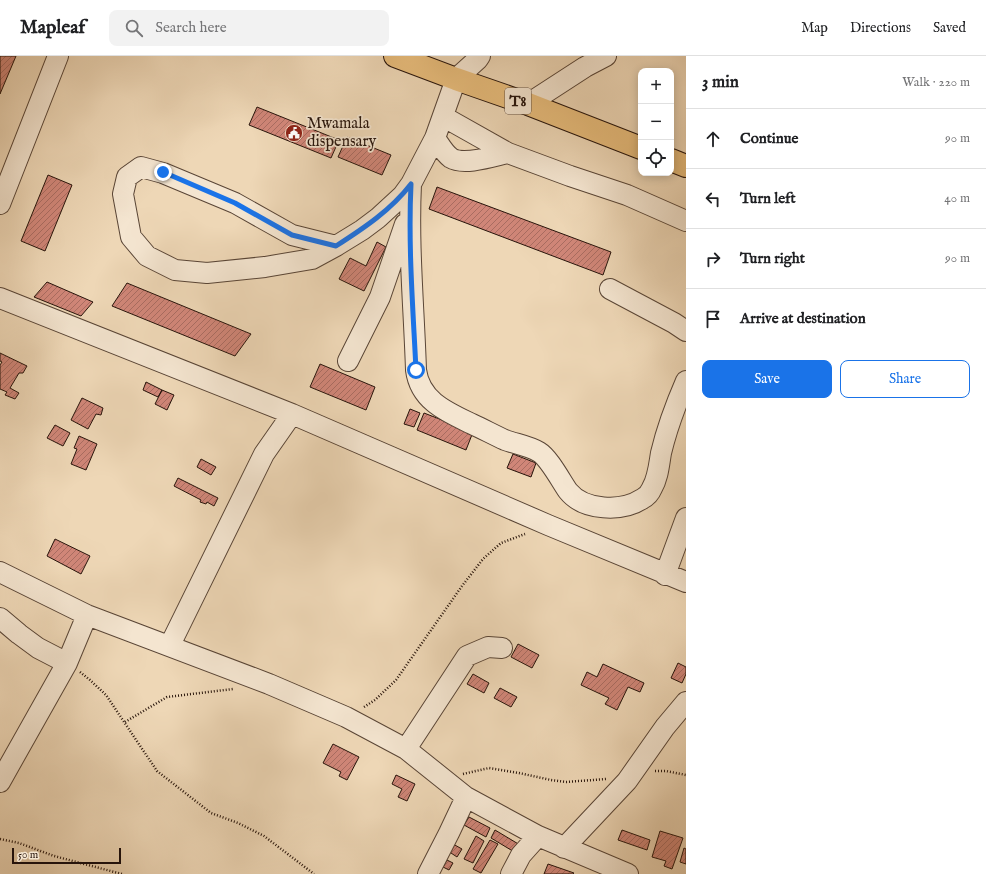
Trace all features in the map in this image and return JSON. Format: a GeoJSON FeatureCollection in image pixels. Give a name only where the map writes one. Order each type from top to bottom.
{"type":"FeatureCollection","features":[{"type":"Feature","properties":{"kind":"highway","name":"T8"},"geometry":{"type":"LineString","coordinates":[[394,56],[528,104],[638,147]]}},
{"type":"Feature","properties":{"kind":"highway"},"geometry":{"type":"LineString","coordinates":[[674,161],[686,166]]}},
{"type":"Feature","properties":{"kind":"street"},"geometry":{"type":"LineString","coordinates":[[0,204],[58,56]]}},
{"type":"Feature","properties":{"kind":"street"},"geometry":{"type":"LineString","coordinates":[[336,246],[292,235],[235,203],[163,172],[141,167],[127,177],[122,194],[130,237],[147,256],[175,270],[207,273],[265,268],[312,258],[336,246],[378,218],[403,195],[411,184],[436,138],[456,79],[480,56]]}},
{"type":"Feature","properties":{"kind":"street"},"geometry":{"type":"LineString","coordinates":[[528,104],[585,66],[606,56]]}},
{"type":"Feature","properties":{"kind":"street"},"geometry":{"type":"LineString","coordinates":[[444,117],[508,152],[570,176],[627,195],[686,221]]}},
{"type":"Feature","properties":{"kind":"street"},"geometry":{"type":"LineString","coordinates":[[436,138],[444,151],[452,159],[463,162],[508,152]]}},
{"type":"Feature","properties":{"kind":"street"},"geometry":{"type":"LineString","coordinates":[[411,184],[410,210],[416,370],[420,385],[429,400],[450,414],[503,439],[535,450],[542,454],[573,496],[592,505],[609,508],[623,506],[640,500],[647,495],[652,488],[657,474],[668,428],[686,381]]}},
{"type":"Feature","properties":{"kind":"street"},"geometry":{"type":"LineString","coordinates":[[348,361],[380,297],[410,210]]}},
{"type":"Feature","properties":{"kind":"street"},"geometry":{"type":"LineString","coordinates":[[610,289],[686,331]]}},
{"type":"Feature","properties":{"kind":"street"},"geometry":{"type":"LineString","coordinates":[[0,298],[292,414],[665,575],[686,582]]}},
{"type":"Feature","properties":{"kind":"street"},"geometry":{"type":"LineString","coordinates":[[170,646],[264,454],[292,414]]}},
{"type":"Feature","properties":{"kind":"street"},"geometry":{"type":"LineString","coordinates":[[665,575],[686,518]]}},
{"type":"Feature","properties":{"kind":"street"},"geometry":{"type":"LineString","coordinates":[[0,572],[87,615],[270,684],[346,717],[406,749],[442,779],[466,796],[538,836],[628,874]]}},
{"type":"Feature","properties":{"kind":"street"},"geometry":{"type":"LineString","coordinates":[[0,782],[67,663],[87,615]]}},
{"type":"Feature","properties":{"kind":"street"},"geometry":{"type":"LineString","coordinates":[[0,618],[38,648],[67,663]]}},
{"type":"Feature","properties":{"kind":"street"},"geometry":{"type":"LineString","coordinates":[[406,749],[467,656],[488,647],[502,648]]}},
{"type":"Feature","properties":{"kind":"street"},"geometry":{"type":"LineString","coordinates":[[564,848],[627,781],[665,727],[686,702]]}},
{"type":"Feature","properties":{"kind":"street"},"geometry":{"type":"LineString","coordinates":[[428,874],[466,796]]}},
{"type":"Feature","properties":{"kind":"street"},"geometry":{"type":"LineString","coordinates":[[511,874],[521,855],[538,836]]}},
{"type":"Feature","properties":{"kind":"path"},"geometry":{"type":"LineString","coordinates":[[346,717],[375,700],[396,680],[462,586],[483,559],[501,543],[548,524]]}},
{"type":"Feature","properties":{"kind":"path"},"geometry":{"type":"LineString","coordinates":[[67,663],[90,680],[106,695],[157,771],[211,813],[238,823],[264,836],[314,874]]}},
{"type":"Feature","properties":{"kind":"path"},"geometry":{"type":"LineString","coordinates":[[125,722],[167,697],[240,688]]}},
{"type":"Feature","properties":{"kind":"path"},"geometry":{"type":"LineString","coordinates":[[442,779],[490,768],[566,782],[602,778],[627,781]]}},
{"type":"Feature","properties":{"kind":"path"},"geometry":{"type":"LineString","coordinates":[[654,772],[666,770],[686,775]]}},
{"type":"Feature","properties":{"kind":"path"},"geometry":{"type":"LineString","coordinates":[[0,839],[19,843],[54,856],[122,874]]}},
{"type":"Feature","properties":{"kind":"building"},"geometry":{"type":"Polygon","coordinates":[[[0,56],[16,56],[0,94],[0,56]]]}},
{"type":"Feature","properties":{"kind":"building","name":"Mwamala dispensary"},"geometry":{"type":"Polygon","coordinates":[[[257,107],[339,140],[331,158],[249,125],[257,107]]]}},
{"type":"Feature","properties":{"kind":"building"},"geometry":{"type":"Polygon","coordinates":[[[347,137],[391,155],[382,175],[338,157],[347,137]]]}},
{"type":"Feature","properties":{"kind":"building"},"geometry":{"type":"Polygon","coordinates":[[[48,175],[72,185],[45,251],[21,241],[48,175]]]}},
{"type":"Feature","properties":{"kind":"building"},"geometry":{"type":"Polygon","coordinates":[[[437,187],[611,252],[603,275],[429,209],[437,187]]]}},
{"type":"Feature","properties":{"kind":"building"},"geometry":{"type":"Polygon","coordinates":[[[377,242],[386,247],[364,291],[339,279],[350,258],[366,266],[377,242]]]}},
{"type":"Feature","properties":{"kind":"building"},"geometry":{"type":"Polygon","coordinates":[[[47,282],[93,302],[81,316],[34,297],[47,282]]]}},
{"type":"Feature","properties":{"kind":"building"},"geometry":{"type":"Polygon","coordinates":[[[127,283],[251,334],[235,356],[112,306],[127,283]]]}},
{"type":"Feature","properties":{"kind":"building"},"geometry":{"type":"Polygon","coordinates":[[[0,353],[27,366],[23,373],[19,373],[10,388],[19,393],[15,399],[5,395],[7,392],[0,389],[0,365],[2,362],[0,361],[0,353]]]}},
{"type":"Feature","properties":{"kind":"building"},"geometry":{"type":"Polygon","coordinates":[[[320,364],[375,387],[366,410],[310,387],[320,364]]]}},
{"type":"Feature","properties":{"kind":"building"},"geometry":{"type":"Polygon","coordinates":[[[146,382],[162,390],[158,397],[143,390],[146,382]]]}},
{"type":"Feature","properties":{"kind":"building"},"geometry":{"type":"Polygon","coordinates":[[[162,390],[174,395],[167,410],[155,404],[162,390]]]}},
{"type":"Feature","properties":{"kind":"building"},"geometry":{"type":"Polygon","coordinates":[[[82,398],[103,408],[101,415],[96,414],[88,429],[71,420],[82,398]]]}},
{"type":"Feature","properties":{"kind":"building"},"geometry":{"type":"Polygon","coordinates":[[[410,409],[420,413],[414,427],[404,424],[410,409]]]}},
{"type":"Feature","properties":{"kind":"building"},"geometry":{"type":"Polygon","coordinates":[[[424,413],[473,432],[466,450],[417,430],[424,413]]]}},
{"type":"Feature","properties":{"kind":"building"},"geometry":{"type":"Polygon","coordinates":[[[55,425],[70,433],[63,446],[47,438],[55,425]]]}},
{"type":"Feature","properties":{"kind":"building"},"geometry":{"type":"Polygon","coordinates":[[[79,436],[97,444],[86,470],[71,464],[77,449],[74,448],[79,436]]]}},
{"type":"Feature","properties":{"kind":"building"},"geometry":{"type":"Polygon","coordinates":[[[513,454],[536,463],[531,477],[507,468],[513,454]]]}},
{"type":"Feature","properties":{"kind":"building"},"geometry":{"type":"Polygon","coordinates":[[[201,459],[216,467],[211,475],[197,467],[201,459]]]}},
{"type":"Feature","properties":{"kind":"building"},"geometry":{"type":"Polygon","coordinates":[[[178,478],[218,498],[214,506],[207,502],[206,504],[200,502],[201,500],[174,486],[178,478]]]}},
{"type":"Feature","properties":{"kind":"building"},"geometry":{"type":"Polygon","coordinates":[[[55,539],[90,556],[81,574],[47,556],[55,539]]]}},
{"type":"Feature","properties":{"kind":"building"},"geometry":{"type":"Polygon","coordinates":[[[518,644],[539,655],[532,668],[511,657],[518,644]]]}},
{"type":"Feature","properties":{"kind":"building"},"geometry":{"type":"Polygon","coordinates":[[[678,663],[686,667],[686,674],[682,683],[671,678],[678,663]]]}},
{"type":"Feature","properties":{"kind":"building"},"geometry":{"type":"Polygon","coordinates":[[[603,664],[644,683],[640,692],[628,687],[617,710],[605,704],[609,698],[581,685],[587,672],[597,677],[603,664]]]}},
{"type":"Feature","properties":{"kind":"building"},"geometry":{"type":"Polygon","coordinates":[[[473,674],[489,683],[484,693],[467,684],[473,674]]]}},
{"type":"Feature","properties":{"kind":"building"},"geometry":{"type":"Polygon","coordinates":[[[500,688],[517,697],[511,707],[494,698],[500,688]]]}},
{"type":"Feature","properties":{"kind":"building"},"geometry":{"type":"Polygon","coordinates":[[[333,744],[359,757],[347,780],[339,776],[341,772],[323,763],[333,744]]]}},
{"type":"Feature","properties":{"kind":"building"},"geometry":{"type":"Polygon","coordinates":[[[396,775],[415,784],[407,801],[398,797],[402,789],[392,784],[396,775]]]}},
{"type":"Feature","properties":{"kind":"building"},"geometry":{"type":"Polygon","coordinates":[[[469,817],[490,828],[486,837],[464,825],[469,817]]]}},
{"type":"Feature","properties":{"kind":"building"},"geometry":{"type":"Polygon","coordinates":[[[495,830],[520,845],[516,853],[491,838],[495,830]]]}},
{"type":"Feature","properties":{"kind":"building"},"geometry":{"type":"Polygon","coordinates":[[[622,830],[650,840],[647,850],[618,840],[622,830]]]}},
{"type":"Feature","properties":{"kind":"building"},"geometry":{"type":"Polygon","coordinates":[[[660,831],[683,838],[672,869],[664,866],[666,861],[652,857],[660,831]]]}},
{"type":"Feature","properties":{"kind":"building"},"geometry":{"type":"Polygon","coordinates":[[[476,836],[484,841],[473,863],[464,859],[476,836]]]}},
{"type":"Feature","properties":{"kind":"building"},"geometry":{"type":"Polygon","coordinates":[[[490,840],[498,844],[481,873],[473,869],[490,840]]]}},
{"type":"Feature","properties":{"kind":"building"},"geometry":{"type":"Polygon","coordinates":[[[453,844],[462,849],[457,857],[448,851],[453,844]]]}},
{"type":"Feature","properties":{"kind":"building"},"geometry":{"type":"Polygon","coordinates":[[[684,848],[686,849],[686,864],[680,862],[684,848]]]}},
{"type":"Feature","properties":{"kind":"building"},"geometry":{"type":"Polygon","coordinates":[[[447,860],[453,863],[449,870],[443,867],[447,860]]]}},
{"type":"Feature","properties":{"kind":"building"},"geometry":{"type":"Polygon","coordinates":[[[548,864],[574,873],[544,874],[548,864]]]}},
{"type":"Feature","properties":{"kind":"place","name":"Mwamala dispensary"},"geometry":{"type":"Point","coordinates":[294,133]}},
{"type":"Feature","properties":{"kind":"route"},"geometry":{"type":"LineString","coordinates":[[163,172],[235,203],[292,235],[336,246],[378,218],[403,195],[411,184],[410,247],[416,370]]}}]}
